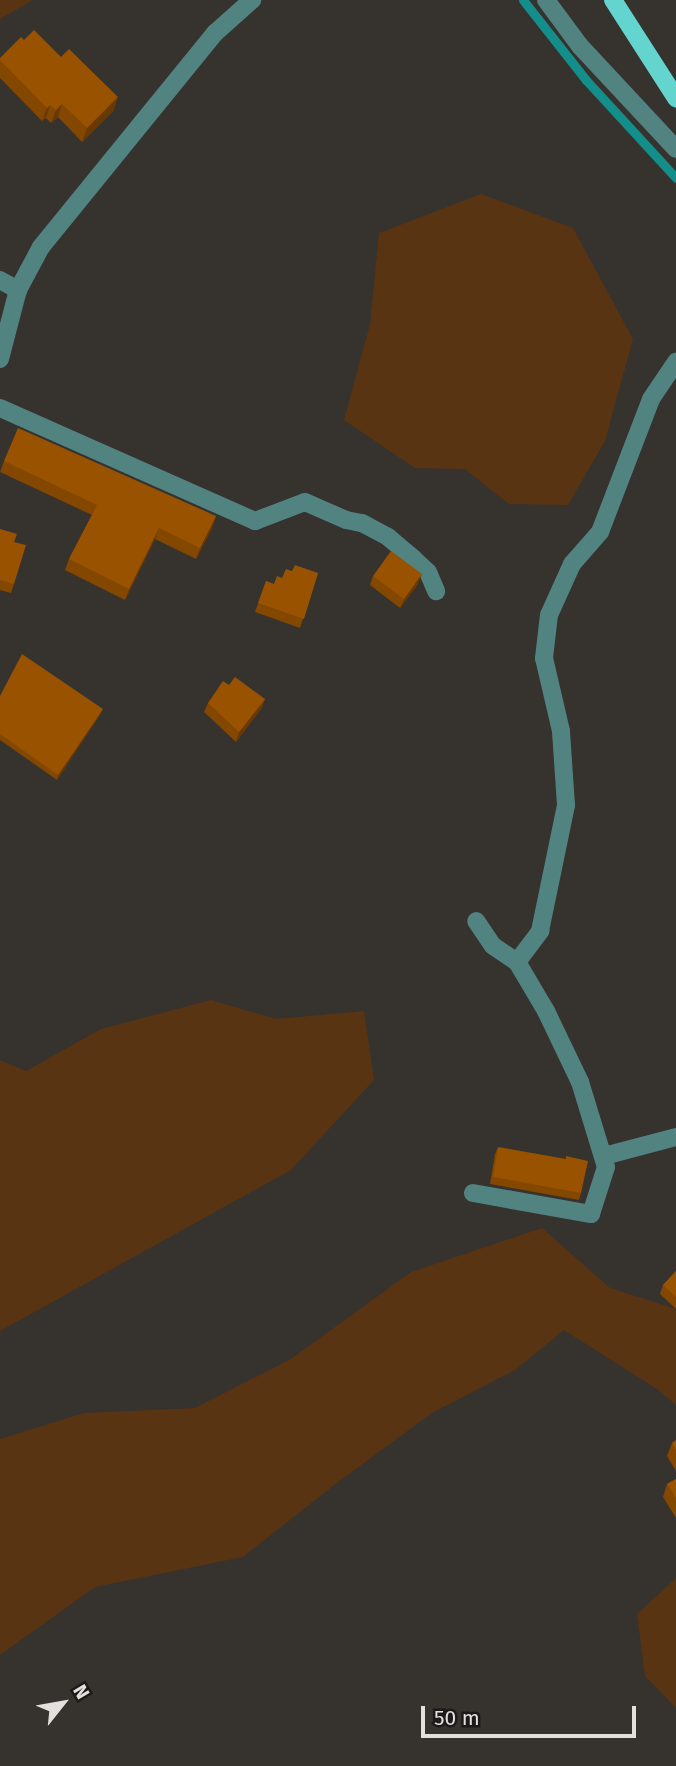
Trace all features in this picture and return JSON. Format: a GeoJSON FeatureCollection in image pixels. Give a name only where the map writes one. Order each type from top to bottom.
{"type":"FeatureCollection","features":[{"type":"Feature","properties":{"kind":"main road"},"geometry":{"type":"LineString","coordinates":[[613,0],[676,98]]}},
{"type":"Feature","properties":{"kind":"street"},"geometry":{"type":"LineString","coordinates":[[0,359],[18,290],[41,247],[215,33],[252,0]]}},
{"type":"Feature","properties":{"kind":"street"},"geometry":{"type":"LineString","coordinates":[[546,0],[580,46],[676,149]]}},
{"type":"Feature","properties":{"kind":"street"},"geometry":{"type":"LineString","coordinates":[[0,280],[18,290]]}},
{"type":"Feature","properties":{"kind":"street"},"geometry":{"type":"LineString","coordinates":[[517,962],[540,931],[566,805],[561,730],[544,658],[549,615],[572,564],[600,532],[651,399],[676,362]]}},
{"type":"Feature","properties":{"kind":"street"},"geometry":{"type":"LineString","coordinates":[[0,408],[255,521],[305,502],[346,520],[362,523],[388,537],[414,559],[428,572],[436,591]]}},
{"type":"Feature","properties":{"kind":"street"},"geometry":{"type":"LineString","coordinates":[[473,1193],[592,1214],[606,1167],[580,1082],[546,1011],[517,962],[493,946],[476,921]]}},
{"type":"Feature","properties":{"kind":"street"},"geometry":{"type":"LineString","coordinates":[[604,1156],[676,1137]]}},
{"type":"Feature","properties":{"kind":"shaded area"},"geometry":{"type":"Polygon","coordinates":[[[0,0],[33,0],[0,19],[0,0]]]}},
{"type":"Feature","properties":{"kind":"shaded area"},"geometry":{"type":"Polygon","coordinates":[[[481,194],[573,228],[633,339],[605,441],[568,505],[509,504],[465,469],[415,468],[344,420],[370,324],[379,233],[481,194]]]}},
{"type":"Feature","properties":{"kind":"shaded area"},"geometry":{"type":"Polygon","coordinates":[[[211,1000],[276,1019],[364,1011],[374,1080],[291,1170],[0,1331],[0,1060],[26,1071],[101,1029],[211,1000]]]}},
{"type":"Feature","properties":{"kind":"shaded area"},"geometry":{"type":"Polygon","coordinates":[[[542,1228],[610,1288],[676,1309],[676,1405],[657,1389],[564,1330],[515,1370],[432,1413],[243,1557],[95,1587],[0,1655],[0,1439],[84,1413],[195,1408],[291,1359],[411,1272],[542,1228]]]}},
{"type":"Feature","properties":{"kind":"shaded area"},"geometry":{"type":"Polygon","coordinates":[[[676,1578],[676,1708],[645,1676],[637,1614],[676,1578]]]}},
{"type":"Feature","properties":{"kind":"building"},"geometry":{"type":"Polygon","coordinates":[[[34,30],[61,57],[69,49],[118,97],[87,128],[62,104],[56,110],[50,105],[47,108],[0,60],[21,37],[24,40],[34,30]]]}},
{"type":"Feature","properties":{"kind":"building"},"geometry":{"type":"Polygon","coordinates":[[[18,428],[216,516],[200,548],[159,528],[129,589],[69,559],[97,505],[4,461],[18,428]]]}},
{"type":"Feature","properties":{"kind":"building"},"geometry":{"type":"Polygon","coordinates":[[[0,529],[17,534],[14,542],[26,545],[14,584],[0,580],[0,529]]]}},
{"type":"Feature","properties":{"kind":"building"},"geometry":{"type":"Polygon","coordinates":[[[391,551],[422,574],[404,599],[373,576],[391,551]]]}},
{"type":"Feature","properties":{"kind":"building"},"geometry":{"type":"Polygon","coordinates":[[[295,565],[318,573],[304,619],[258,603],[266,581],[274,584],[277,576],[282,578],[286,569],[292,571],[295,565]]]}},
{"type":"Feature","properties":{"kind":"building"},"geometry":{"type":"Polygon","coordinates":[[[22,654],[103,709],[58,775],[0,734],[0,696],[22,654]]]}},
{"type":"Feature","properties":{"kind":"building"},"geometry":{"type":"Polygon","coordinates":[[[235,677],[265,699],[239,732],[208,703],[223,681],[229,685],[235,677]]]}},
{"type":"Feature","properties":{"kind":"building"},"geometry":{"type":"Polygon","coordinates":[[[498,1147],[588,1161],[581,1193],[493,1177],[498,1147]]]}},
{"type":"Feature","properties":{"kind":"building"},"geometry":{"type":"Polygon","coordinates":[[[676,1271],[676,1297],[663,1285],[676,1271]]]}},
{"type":"Feature","properties":{"kind":"building"},"geometry":{"type":"Polygon","coordinates":[[[676,1479],[676,1498],[667,1484],[676,1479]]]}},
{"type":"Feature","properties":{"kind":"waterway"},"geometry":{"type":"LineString","coordinates":[[523,0],[586,80],[676,178]]}}]}
